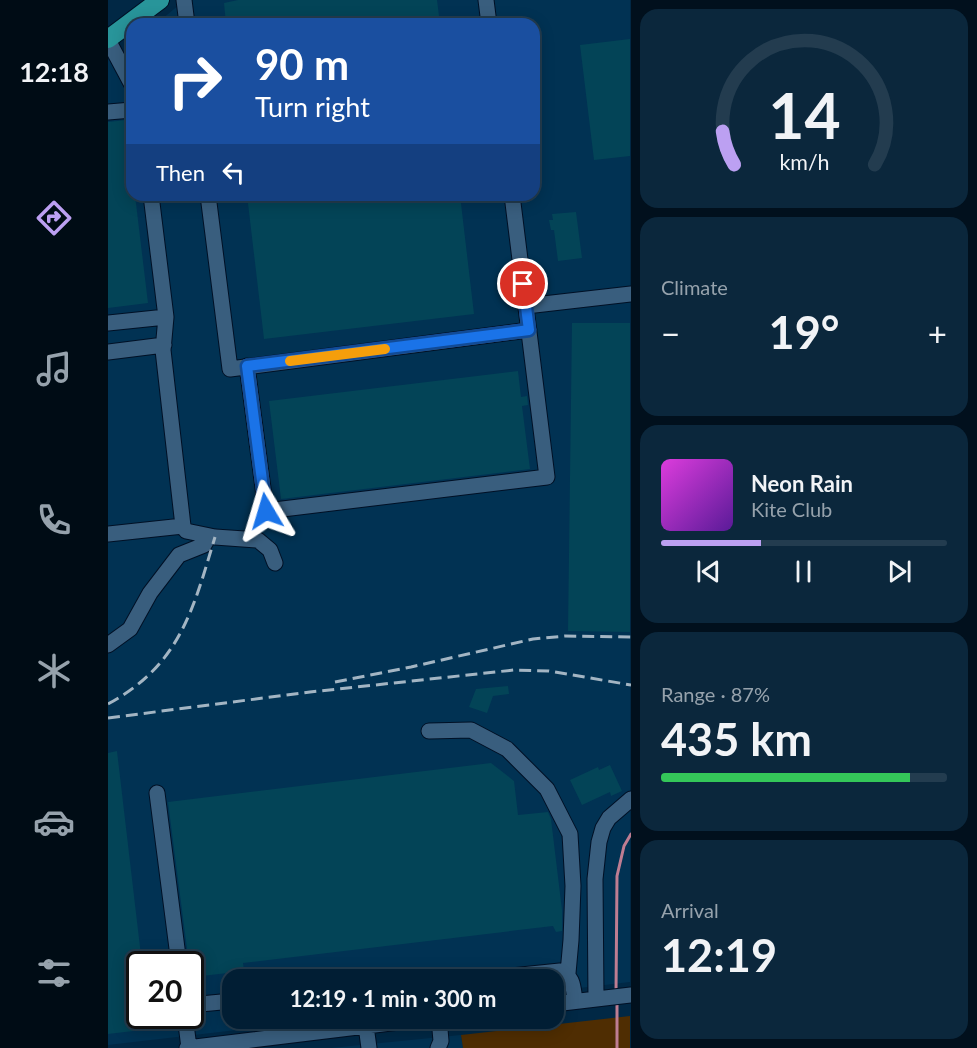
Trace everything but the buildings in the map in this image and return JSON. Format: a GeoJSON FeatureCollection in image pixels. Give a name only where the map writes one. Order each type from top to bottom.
{"type":"FeatureCollection","features":[{"type":"Feature","properties":{"kind":"main road"},"geometry":{"type":"LineString","coordinates":[[137,18],[160,0]]}},
{"type":"Feature","properties":{"kind":"main road"},"geometry":{"type":"LineString","coordinates":[[108,40],[126,26]]}},
{"type":"Feature","properties":{"kind":"street"},"geometry":{"type":"LineString","coordinates":[[184,0],[186,18]]}},
{"type":"Feature","properties":{"kind":"street"},"geometry":{"type":"LineString","coordinates":[[486,0],[488,18]]}},
{"type":"Feature","properties":{"kind":"street"},"geometry":{"type":"LineString","coordinates":[[108,40],[126,74]]}},
{"type":"Feature","properties":{"kind":"street"},"geometry":{"type":"LineString","coordinates":[[108,112],[126,110]]}},
{"type":"Feature","properties":{"kind":"street"},"geometry":{"type":"LineString","coordinates":[[152,201],[166,317],[164,345],[183,526],[186,531],[210,536],[258,540],[270,550],[275,563]]}},
{"type":"Feature","properties":{"kind":"street"},"geometry":{"type":"LineString","coordinates":[[209,201],[230,369],[529,330]]}},
{"type":"Feature","properties":{"kind":"street"},"geometry":{"type":"LineString","coordinates":[[247,366],[266,511],[547,477],[513,201]]}},
{"type":"Feature","properties":{"kind":"street"},"geometry":{"type":"LineString","coordinates":[[526,306],[630,294]]}},
{"type":"Feature","properties":{"kind":"street"},"geometry":{"type":"LineString","coordinates":[[108,323],[166,317]]}},
{"type":"Feature","properties":{"kind":"street"},"geometry":{"type":"LineString","coordinates":[[108,352],[164,345]]}},
{"type":"Feature","properties":{"kind":"street"},"geometry":{"type":"LineString","coordinates":[[108,534],[183,526]]}},
{"type":"Feature","properties":{"kind":"street"},"geometry":{"type":"LineString","coordinates":[[108,645],[130,629],[150,593],[179,555],[204,545],[210,536]]}},
{"type":"Feature","properties":{"kind":"street"},"geometry":{"type":"LineString","coordinates":[[429,731],[471,730],[507,749],[547,789],[570,834],[573,886],[568,973],[575,1001]]}},
{"type":"Feature","properties":{"kind":"street"},"geometry":{"type":"LineString","coordinates":[[157,793],[177,951]]}},
{"type":"Feature","properties":{"kind":"street"},"geometry":{"type":"LineString","coordinates":[[564,1003],[613,997],[595,879],[597,848],[603,828],[609,818],[630,799]]}},
{"type":"Feature","properties":{"kind":"street"},"geometry":{"type":"LineString","coordinates":[[564,972],[568,973]]}},
{"type":"Feature","properties":{"kind":"street"},"geometry":{"type":"LineString","coordinates":[[204,1004],[222,1002]]}},
{"type":"Feature","properties":{"kind":"street"},"geometry":{"type":"LineString","coordinates":[[186,1029],[188,1048],[224,1046],[276,1037],[301,1041],[353,1029]]}},
{"type":"Feature","properties":{"kind":"street"},"geometry":{"type":"LineString","coordinates":[[275,1029],[276,1037]]}},
{"type":"Feature","properties":{"kind":"street"},"geometry":{"type":"LineString","coordinates":[[366,1029],[369,1048]]}},
{"type":"Feature","properties":{"kind":"street"},"geometry":{"type":"LineString","coordinates":[[438,1048],[441,1041],[440,1029]]}},
{"type":"Feature","properties":{"kind":"shaded area"},"geometry":{"type":"Polygon","coordinates":[[[185,0],[630,0],[630,982],[564,990],[564,969],[222,969],[222,1029],[245,1029],[108,1045],[108,60],[126,50],[126,201],[540,201],[540,18],[163,18],[185,0]]]}},
{"type":"Feature","properties":{"kind":"shaded area"},"geometry":{"type":"Polygon","coordinates":[[[630,1016],[630,1048],[463,1048],[461,1035],[514,1029],[564,1029],[564,1023],[630,1016]]]}},
{"type":"Feature","properties":{"kind":"shaded area"},"geometry":{"type":"Polygon","coordinates":[[[461,1035],[463,1048],[331,1048],[461,1035]]]}},
{"type":"Feature","properties":{"kind":"waterway"},"geometry":{"type":"LineString","coordinates":[[616,992],[617,876],[624,846],[631,834]]}},
{"type":"Feature","properties":{"kind":"waterway"},"geometry":{"type":"LineString","coordinates":[[617,1002],[617,1048]]}},
{"type":"Feature","properties":{"kind":"railway"},"geometry":{"type":"LineString","coordinates":[[108,704],[132,689],[152,672],[168,653],[190,612],[215,537]]}},
{"type":"Feature","properties":{"kind":"railway"},"geometry":{"type":"LineString","coordinates":[[335,682],[533,639],[565,636],[631,637]]}},
{"type":"Feature","properties":{"kind":"railway"},"geometry":{"type":"LineString","coordinates":[[108,718],[310,692],[514,670],[549,671],[631,685]]}},
{"type":"Feature","properties":{"kind":"slow traffic"},"geometry":{"type":"LineString","coordinates":[[290,361],[385,349]]}},
{"type":"Feature","properties":{"kind":"route"},"geometry":{"type":"LineString","coordinates":[[266,511],[247,366],[529,330],[523,284]]}}]}
